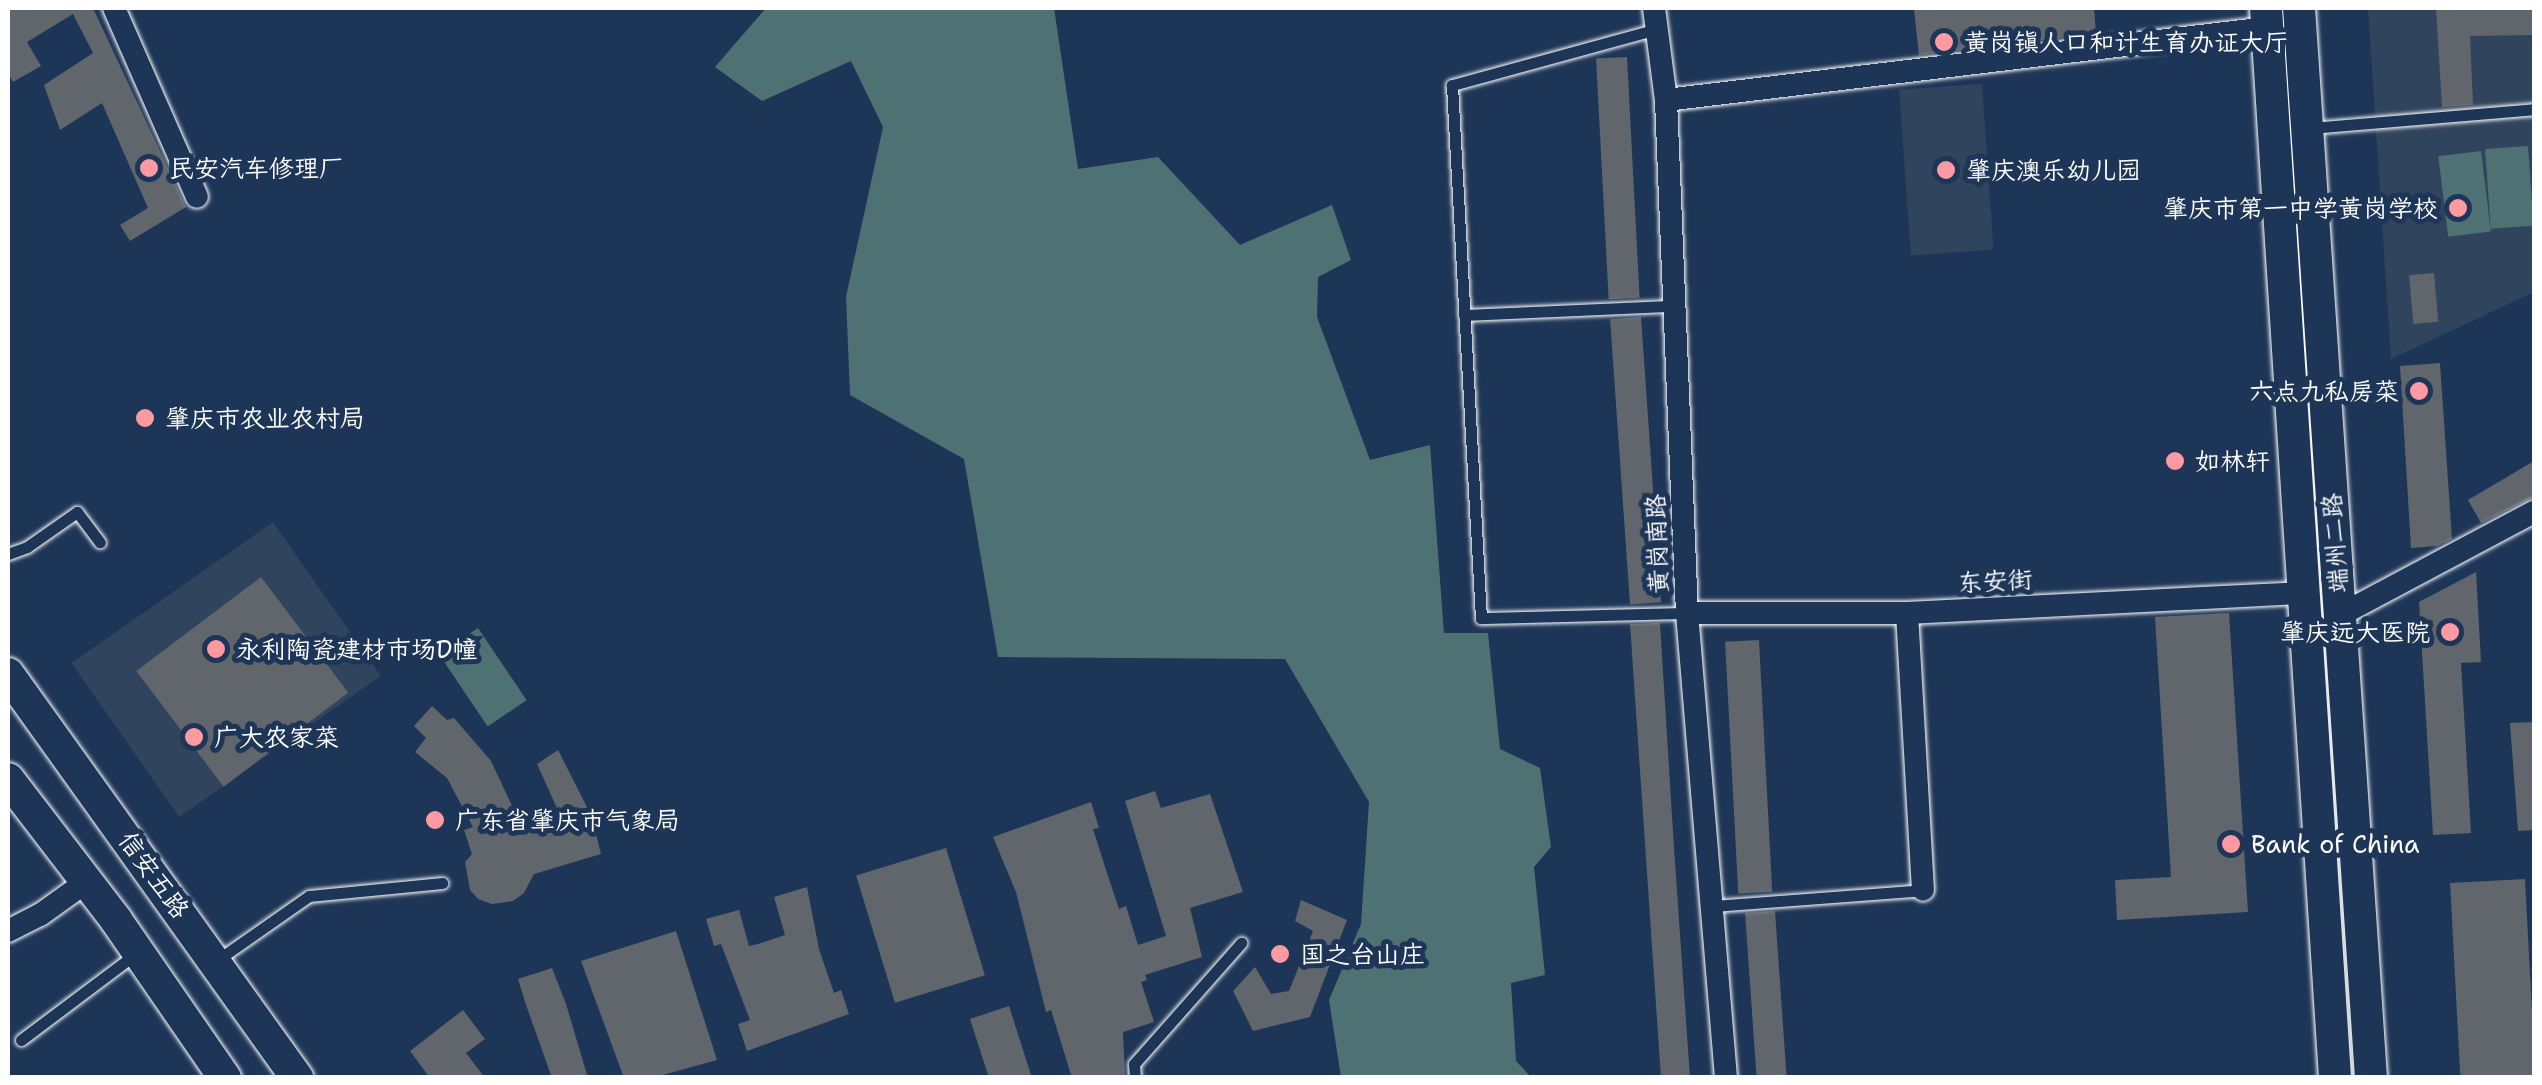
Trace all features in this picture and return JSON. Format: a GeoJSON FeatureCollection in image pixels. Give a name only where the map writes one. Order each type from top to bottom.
{"type":"FeatureCollection","features":[{"type":"Feature","properties":{"kind":"main road","name":"端州二路"},"geometry":{"type":"LineString","coordinates":[[2299,8],[2371,1078]]}},
{"type":"Feature","properties":{"kind":"main road","name":"端州二路"},"geometry":{"type":"LineString","coordinates":[[2266,18],[2335,1078]]}},
{"type":"Feature","properties":{"kind":"main road","name":"信安五路"},"geometry":{"type":"LineString","coordinates":[[8,674],[297,1078]]}},
{"type":"Feature","properties":{"kind":"main road"},"geometry":{"type":"LineString","coordinates":[[8,779],[116,920],[226,1078]]}},
{"type":"Feature","properties":{"kind":"main road"},"geometry":{"type":"LineString","coordinates":[[116,920],[141,918],[154,907],[163,887]]}},
{"type":"Feature","properties":{"kind":"main road"},"geometry":{"type":"LineString","coordinates":[[2326,928],[2361,925]]}},
{"type":"Feature","properties":{"kind":"street"},"geometry":{"type":"LineString","coordinates":[[114,8],[197,198]]}},
{"type":"Feature","properties":{"kind":"street","name":"黄岗南路"},"geometry":{"type":"LineString","coordinates":[[1655,18],[1666,100],[1688,612],[1726,1078]]}},
{"type":"Feature","properties":{"kind":"street"},"geometry":{"type":"LineString","coordinates":[[1666,100],[2266,18]]}},
{"type":"Feature","properties":{"kind":"street"},"geometry":{"type":"LineString","coordinates":[[2340,615],[2534,512]]}},
{"type":"Feature","properties":{"kind":"street","name":"东安街"},"geometry":{"type":"LineString","coordinates":[[1688,612],[1907,613],[2304,593]]}},
{"type":"Feature","properties":{"kind":"street"},"geometry":{"type":"LineString","coordinates":[[1907,613],[1922,890]]}},
{"type":"Feature","properties":{"kind":"street"},"geometry":{"type":"LineString","coordinates":[[8,932],[86,882]]}},
{"type":"Feature","properties":{"kind":"lane"},"geometry":{"type":"LineString","coordinates":[[1655,18],[1452,84],[1464,315],[1481,618],[1688,612]]}},
{"type":"Feature","properties":{"kind":"lane"},"geometry":{"type":"LineString","coordinates":[[2307,128],[2534,110]]}},
{"type":"Feature","properties":{"kind":"lane"},"geometry":{"type":"LineString","coordinates":[[1464,315],[1674,306]]}},
{"type":"Feature","properties":{"kind":"lane"},"geometry":{"type":"LineString","coordinates":[[8,554],[27,547],[77,512],[100,542]]}},
{"type":"Feature","properties":{"kind":"lane"},"geometry":{"type":"LineString","coordinates":[[216,962],[309,896],[442,883]]}},
{"type":"Feature","properties":{"kind":"lane"},"geometry":{"type":"LineString","coordinates":[[1712,906],[1922,890]]}},
{"type":"Feature","properties":{"kind":"lane"},"geometry":{"type":"LineString","coordinates":[[1135,1078],[1134,1064],[1240,943]]}},
{"type":"Feature","properties":{"kind":"lane"},"geometry":{"type":"LineString","coordinates":[[21,1040],[138,952]]}},
{"type":"Feature","properties":{"kind":"shaded area","name":"肇庆市第一中学黄岗学校"},"geometry":{"type":"Polygon","coordinates":[[[2368,8],[2534,8],[2534,292],[2391,359],[2368,8]]]}},
{"type":"Feature","properties":{"kind":"shaded area","name":"肇庆澳乐幼儿园"},"geometry":{"type":"Polygon","coordinates":[[[1982,84],[1994,250],[1911,255],[1899,90],[1982,84]]]}},
{"type":"Feature","properties":{"kind":"shaded area"},"geometry":{"type":"Polygon","coordinates":[[[273,522],[381,676],[179,817],[71,663],[273,522]]]}},
{"type":"Feature","properties":{"kind":"green space"},"geometry":{"type":"Polygon","coordinates":[[[766,8],[1054,8],[1078,169],[1158,157],[1240,245],[1332,205],[1351,260],[1318,277],[1317,317],[1370,460],[1430,445],[1444,633],[1488,633],[1500,749],[1540,768],[1551,847],[1534,867],[1545,975],[1511,983],[1516,1061],[1531,1077],[1341,1077],[1329,1000],[1361,924],[1369,802],[1285,659],[998,657],[964,459],[850,395],[846,297],[883,127],[851,61],[762,101],[715,67],[766,8]]]}},
{"type":"Feature","properties":{"kind":"green space"},"geometry":{"type":"Polygon","coordinates":[[[2528,146],[2534,226],[2491,229],[2485,149],[2528,146]]]}},
{"type":"Feature","properties":{"kind":"green space"},"geometry":{"type":"Polygon","coordinates":[[[2481,151],[2491,231],[2448,237],[2438,156],[2481,151]]]}},
{"type":"Feature","properties":{"kind":"green space"},"geometry":{"type":"Polygon","coordinates":[[[478,628],[527,700],[488,726],[439,654],[478,628]]]}},
{"type":"Feature","properties":{"kind":"building","name":"民安汽车修理厂"},"geometry":{"type":"Polygon","coordinates":[[[8,8],[93,8],[186,207],[130,241],[120,225],[148,208],[102,103],[60,130],[44,85],[93,53],[73,14],[27,42],[41,66],[13,82],[8,73],[8,8]]]}},
{"type":"Feature","properties":{"kind":"building"},"geometry":{"type":"Polygon","coordinates":[[[2094,8],[2096,33],[1919,55],[1914,9],[2094,8]]]}},
{"type":"Feature","properties":{"kind":"building"},"geometry":{"type":"Polygon","coordinates":[[[2436,8],[2534,8],[2534,35],[2470,36],[2473,105],[2442,107],[2436,8]]]}},
{"type":"Feature","properties":{"kind":"building"},"geometry":{"type":"Polygon","coordinates":[[[1627,57],[1640,298],[1609,299],[1596,59],[1627,57]]]}},
{"type":"Feature","properties":{"kind":"building"},"geometry":{"type":"Polygon","coordinates":[[[2434,273],[2438,322],[2413,324],[2409,275],[2434,273]]]}},
{"type":"Feature","properties":{"kind":"building"},"geometry":{"type":"Polygon","coordinates":[[[1641,317],[1661,602],[1630,604],[1610,319],[1641,317]]]}},
{"type":"Feature","properties":{"kind":"building"},"geometry":{"type":"Polygon","coordinates":[[[2440,363],[2452,539],[2437,546],[2411,548],[2400,366],[2440,363]]]}},
{"type":"Feature","properties":{"kind":"building"},"geometry":{"type":"Polygon","coordinates":[[[2534,461],[2534,497],[2481,523],[2468,500],[2534,461]]]}},
{"type":"Feature","properties":{"kind":"building"},"geometry":{"type":"Polygon","coordinates":[[[2476,572],[2481,662],[2461,663],[2471,833],[2433,835],[2419,602],[2476,572]]]}},
{"type":"Feature","properties":{"kind":"building"},"geometry":{"type":"Polygon","coordinates":[[[261,577],[348,693],[224,787],[136,671],[261,577]]]}},
{"type":"Feature","properties":{"kind":"building"},"geometry":{"type":"Polygon","coordinates":[[[2229,613],[2248,912],[2117,920],[2115,880],[2171,877],[2155,617],[2229,613]]]}},
{"type":"Feature","properties":{"kind":"building"},"geometry":{"type":"Polygon","coordinates":[[[1660,623],[1690,1078],[1661,1078],[1630,624],[1660,623]]]}},
{"type":"Feature","properties":{"kind":"building"},"geometry":{"type":"Polygon","coordinates":[[[1759,640],[1772,892],[1738,893],[1725,642],[1759,640]]]}},
{"type":"Feature","properties":{"kind":"building"},"geometry":{"type":"Polygon","coordinates":[[[432,706],[447,720],[454,718],[491,761],[521,825],[560,815],[537,764],[558,750],[591,815],[601,854],[534,874],[524,893],[513,901],[492,904],[478,899],[470,890],[465,862],[472,854],[464,830],[473,827],[447,778],[415,752],[426,738],[414,726],[432,706]]]}},
{"type":"Feature","properties":{"kind":"building"},"geometry":{"type":"Polygon","coordinates":[[[2534,722],[2534,830],[2518,831],[2510,723],[2534,722]]]}},
{"type":"Feature","properties":{"kind":"building"},"geometry":{"type":"Polygon","coordinates":[[[1155,791],[1161,808],[1210,794],[1243,892],[1190,908],[1202,957],[1145,975],[1147,980],[1141,982],[1154,1022],[1123,1032],[1125,1075],[1072,1078],[1051,1010],[1046,1012],[1016,892],[993,837],[1091,802],[1099,828],[1093,829],[1107,873],[1119,909],[1126,906],[1138,945],[1166,936],[1125,801],[1155,791]]]}},
{"type":"Feature","properties":{"kind":"building"},"geometry":{"type":"Polygon","coordinates":[[[946,848],[985,975],[895,1003],[856,875],[946,848]]]}},
{"type":"Feature","properties":{"kind":"building"},"geometry":{"type":"Polygon","coordinates":[[[2525,879],[2534,1078],[2460,1078],[2450,883],[2525,879]]]}},
{"type":"Feature","properties":{"kind":"building"},"geometry":{"type":"Polygon","coordinates":[[[807,887],[819,949],[834,993],[841,990],[849,1014],[747,1051],[738,1024],[750,1020],[721,944],[714,946],[706,919],[739,910],[749,946],[758,944],[785,935],[774,897],[807,887]]]}},
{"type":"Feature","properties":{"kind":"building"},"geometry":{"type":"Polygon","coordinates":[[[1301,900],[1347,920],[1310,1017],[1253,1031],[1233,991],[1255,967],[1271,994],[1289,991],[1313,931],[1295,921],[1301,900]]]}},
{"type":"Feature","properties":{"kind":"building"},"geometry":{"type":"Polygon","coordinates":[[[1775,911],[1787,1078],[1757,1078],[1745,913],[1775,911]]]}},
{"type":"Feature","properties":{"kind":"building"},"geometry":{"type":"Polygon","coordinates":[[[676,931],[717,1060],[652,1078],[624,1078],[581,961],[676,931]]]}},
{"type":"Feature","properties":{"kind":"building"},"geometry":{"type":"Polygon","coordinates":[[[552,968],[588,1078],[552,1078],[526,1005],[518,979],[552,968]]]}},
{"type":"Feature","properties":{"kind":"building"},"geometry":{"type":"Polygon","coordinates":[[[1009,1006],[1032,1078],[989,1078],[970,1019],[1009,1006]]]}},
{"type":"Feature","properties":{"kind":"building"},"geometry":{"type":"Polygon","coordinates":[[[463,1010],[485,1039],[466,1053],[485,1078],[430,1078],[410,1051],[463,1010]]]}},
{"type":"Feature","properties":{"kind":"place","name":"黄岗镇人口和计生育办证大厅"},"geometry":{"type":"Point","coordinates":[1944,42]}},
{"type":"Feature","properties":{"kind":"place","name":"民安汽车修理厂"},"geometry":{"type":"Point","coordinates":[149,168]}},
{"type":"Feature","properties":{"kind":"place","name":"肇庆澳乐幼儿园"},"geometry":{"type":"Point","coordinates":[1946,170]}},
{"type":"Feature","properties":{"kind":"place","name":"肇庆市第一中学黄岗学校"},"geometry":{"type":"Point","coordinates":[2458,208]}},
{"type":"Feature","properties":{"kind":"place","name":"六点九私房菜"},"geometry":{"type":"Point","coordinates":[2419,391]}},
{"type":"Feature","properties":{"kind":"place","name":"肇庆市农业农村局"},"geometry":{"type":"Point","coordinates":[145,418]}},
{"type":"Feature","properties":{"kind":"place","name":"如林轩"},"geometry":{"type":"Point","coordinates":[2175,461]}},
{"type":"Feature","properties":{"kind":"place","name":"肇庆远大医院"},"geometry":{"type":"Point","coordinates":[2450,632]}},
{"type":"Feature","properties":{"kind":"place","name":"永利陶瓷建材市场D幢"},"geometry":{"type":"Point","coordinates":[216,649]}},
{"type":"Feature","properties":{"kind":"place","name":"广大农家菜"},"geometry":{"type":"Point","coordinates":[194,737]}},
{"type":"Feature","properties":{"kind":"place","name":"广东省肇庆市气象局"},"geometry":{"type":"Point","coordinates":[435,820]}},
{"type":"Feature","properties":{"kind":"place","name":"Bank of China"},"geometry":{"type":"Point","coordinates":[2231,844]}},
{"type":"Feature","properties":{"kind":"place","name":"国之台山庄"},"geometry":{"type":"Point","coordinates":[1280,954]}}]}
